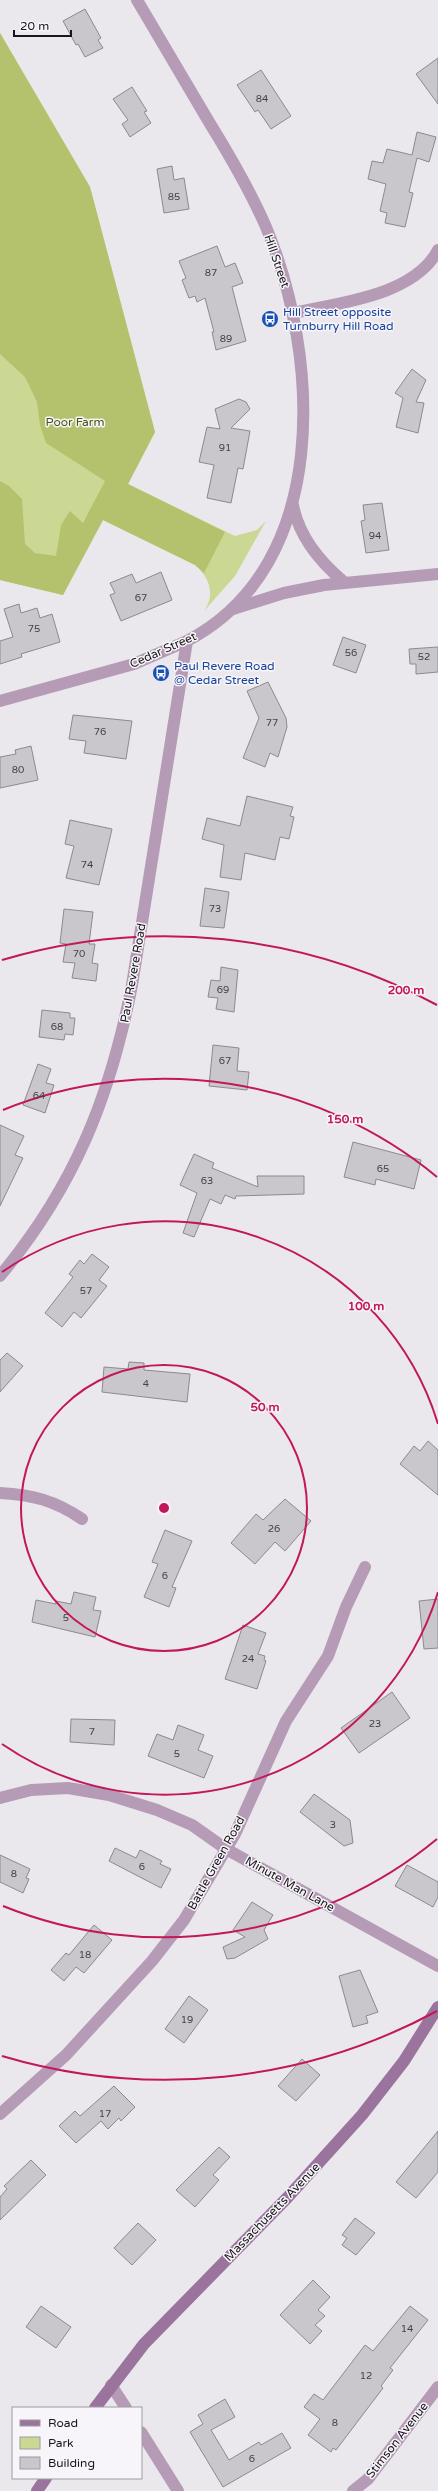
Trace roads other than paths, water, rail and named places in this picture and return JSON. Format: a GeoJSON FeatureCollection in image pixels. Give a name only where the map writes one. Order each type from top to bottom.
{"type":"FeatureCollection","features":[{"type":"Feature","properties":{"kind":"main road","name":"Massachusetts Avenue"},"geometry":{"type":"LineString","coordinates":[[96,2407],[111,2385],[144,2344],[288,2198],[362,2115],[404,2061],[438,2008]]}},
{"type":"Feature","properties":{"kind":"main road"},"geometry":{"type":"LineString","coordinates":[[37,2491],[45,2479]]}},
{"type":"Feature","properties":{"kind":"street","name":"Hill Street"},"geometry":{"type":"LineString","coordinates":[[137,0],[252,197],[274,248],[293,313],[301,373],[302,411],[300,462],[293,505],[275,548],[253,584],[233,609]]}},
{"type":"Feature","properties":{"kind":"street"},"geometry":{"type":"LineString","coordinates":[[293,313],[392,288],[416,275],[438,250]]}},
{"type":"Feature","properties":{"kind":"street"},"geometry":{"type":"LineString","coordinates":[[293,505],[297,521],[308,543],[326,566],[344,582]]}},
{"type":"Feature","properties":{"kind":"street","name":"Cedar Street"},"geometry":{"type":"LineString","coordinates":[[0,701],[134,664],[187,641],[206,630],[233,609],[284,593],[344,582],[438,574]]}},
{"type":"Feature","properties":{"kind":"street","name":"Paul Revere Road"},"geometry":{"type":"LineString","coordinates":[[0,1276],[29,1242],[57,1196],[84,1147],[104,1099],[120,1039],[132,985],[187,641]]}},
{"type":"Feature","properties":{"kind":"street"},"geometry":{"type":"LineString","coordinates":[[0,1493],[27,1495],[47,1500],[63,1506],[82,1519]]}},
{"type":"Feature","properties":{"kind":"street","name":"Battle Green Road"},"geometry":{"type":"LineString","coordinates":[[0,2114],[66,2055],[152,1961],[184,1920],[226,1849],[286,1721],[328,1656],[346,1607],[365,1567]]}},
{"type":"Feature","properties":{"kind":"street","name":"Minute Man Lane"},"geometry":{"type":"LineString","coordinates":[[0,1798],[31,1790],[68,1788],[109,1795],[157,1810],[192,1825],[226,1849],[438,1966]]}},
{"type":"Feature","properties":{"kind":"street"},"geometry":{"type":"LineString","coordinates":[[111,2385],[125,2407]]}},
{"type":"Feature","properties":{"kind":"street","name":"Stimson Avenue"},"geometry":{"type":"LineString","coordinates":[[353,2491],[368,2479],[438,2387]]}},
{"type":"Feature","properties":{"kind":"street"},"geometry":{"type":"LineString","coordinates":[[142,2434],[178,2491]]}},
{"type":"Feature","properties":{"kind":"place","name":"Hill Street opposite Turnburry Hill Road"},"geometry":{"type":"Point","coordinates":[270,319]}},
{"type":"Feature","properties":{"kind":"place","name":"Paul Revere Road @ Cedar Street"},"geometry":{"type":"Point","coordinates":[161,673]}},
{"type":"Feature","properties":{"kind":"park label","name":"Poor Farm"},"geometry":{"type":"Point","coordinates":[75,422]}}]}
